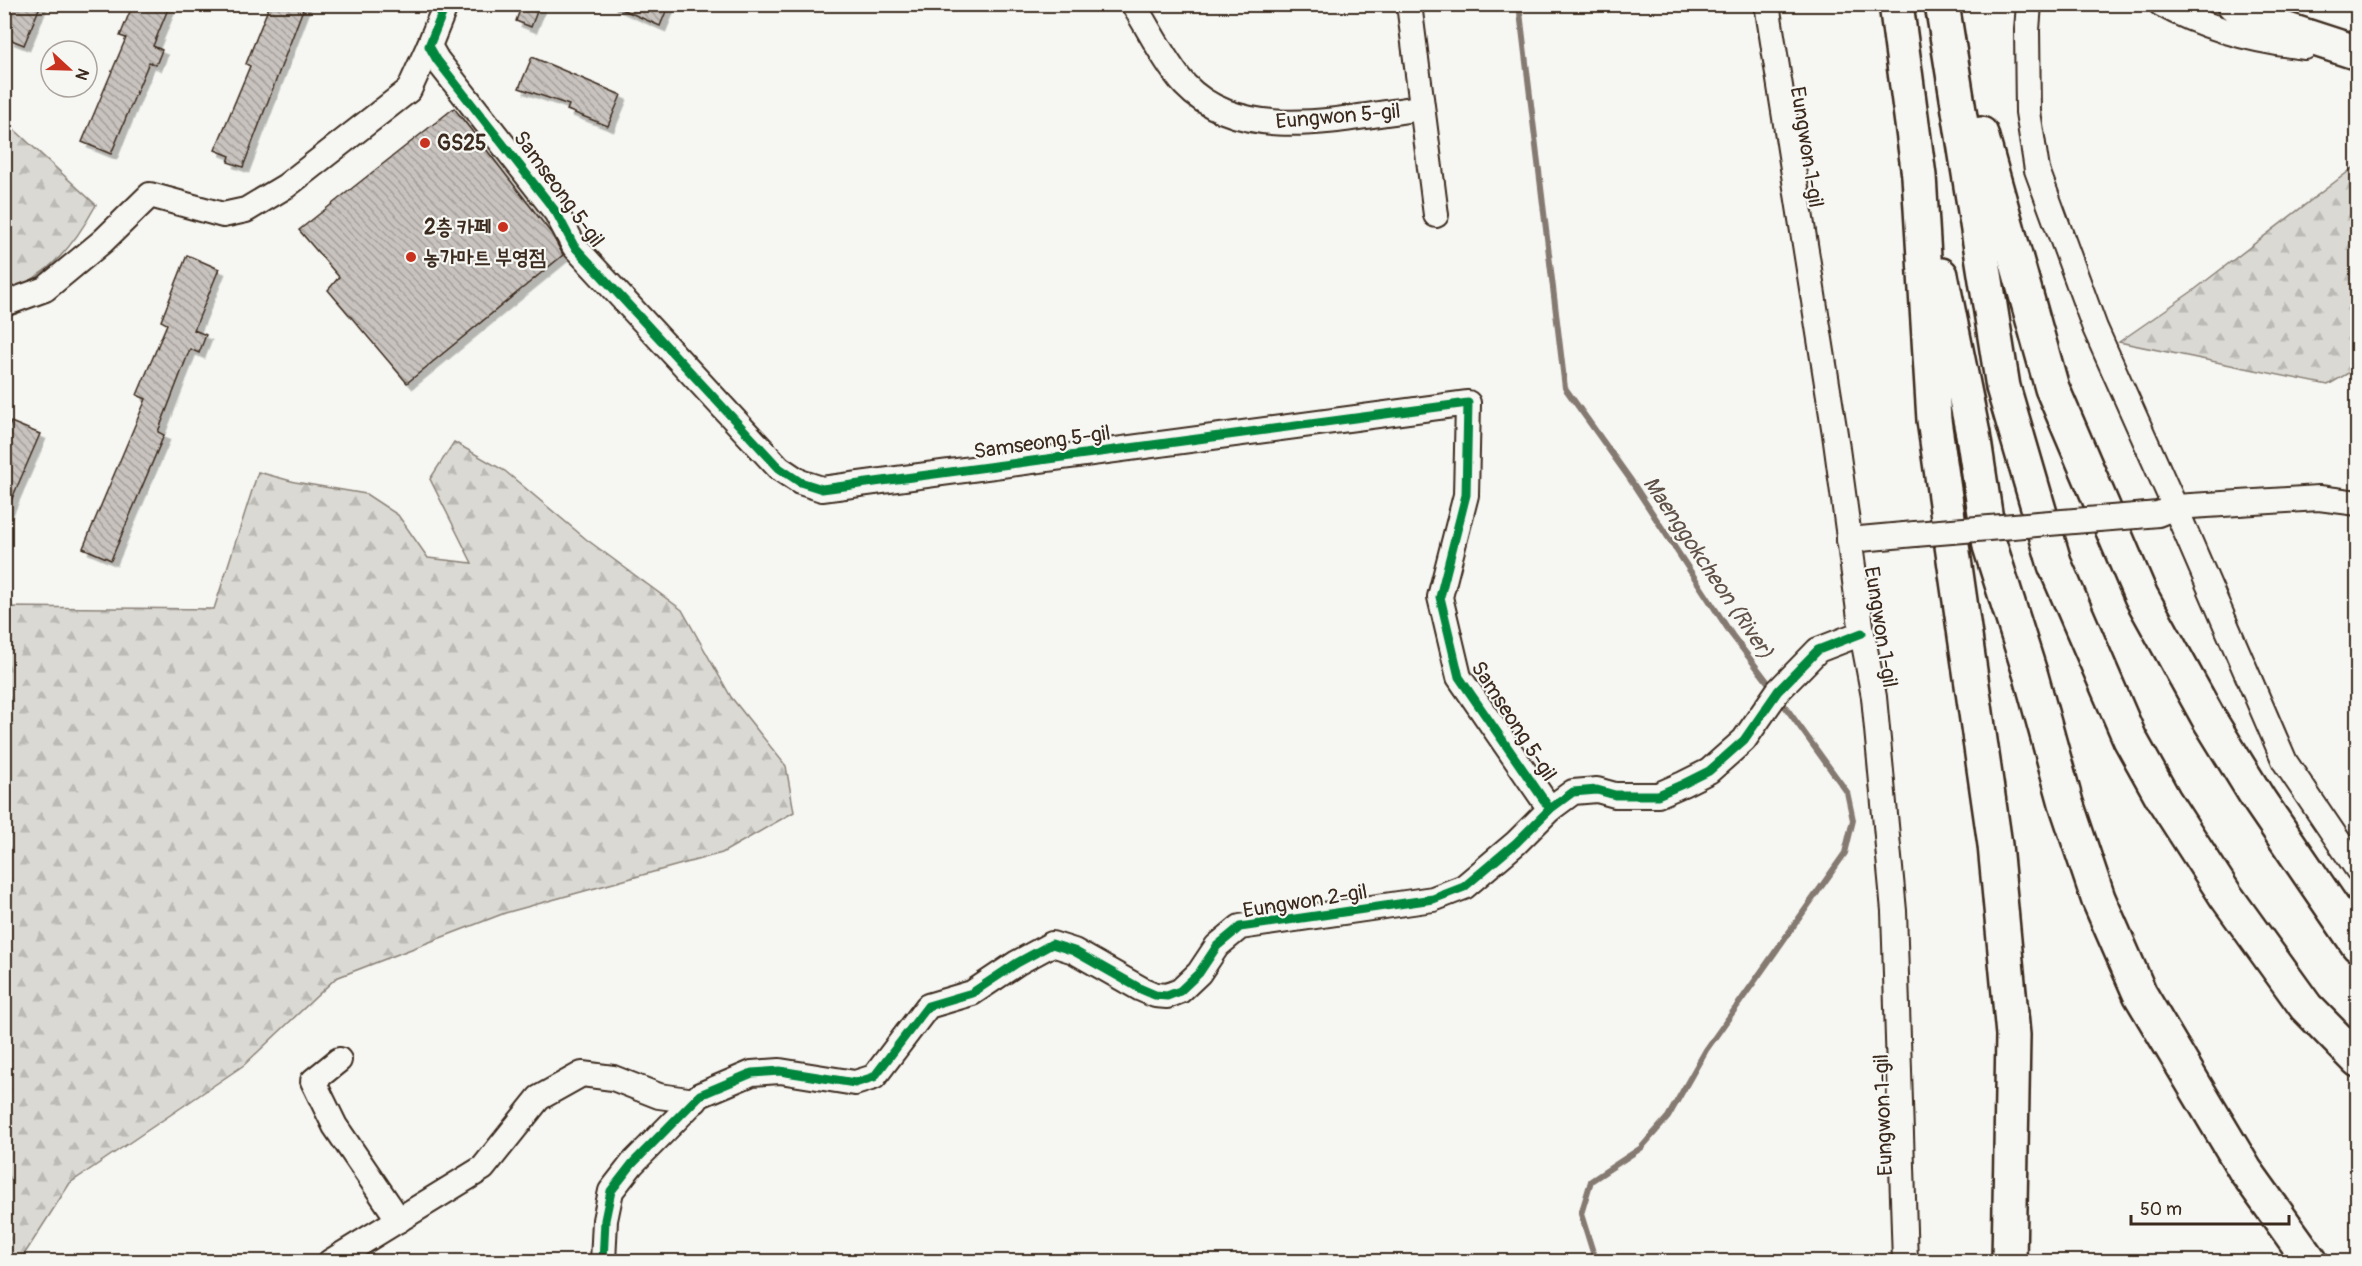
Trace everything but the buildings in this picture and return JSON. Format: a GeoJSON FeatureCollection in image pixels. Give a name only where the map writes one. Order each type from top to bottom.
{"type":"FeatureCollection","features":[{"type":"Feature","properties":{"kind":"highway"},"geometry":{"type":"LineString","coordinates":[[1896,4],[1919,176],[1934,420],[1995,845],[2013,1035],[2009,1262]]}},
{"type":"Feature","properties":{"kind":"highway"},"geometry":{"type":"LineString","coordinates":[[1942,4],[2003,387],[2055,565],[2130,739],[2164,800],[2226,896],[2306,1007],[2358,1060]]}},
{"type":"Feature","properties":{"kind":"highway"},"geometry":{"type":"LineString","coordinates":[[1947,4],[2052,387],[2141,596],[2253,790],[2311,881],[2358,945]]}},
{"type":"Feature","properties":{"kind":"highway"},"geometry":{"type":"LineString","coordinates":[[2234,4],[2278,27],[2355,53]]}},
{"type":"Feature","properties":{"kind":"highway"},"geometry":{"type":"LineString","coordinates":[[1919,176],[1948,303],[1990,546],[2031,676],[2066,803],[2097,898],[2140,994],[2246,1170],[2311,1262]]}},
{"type":"Feature","properties":{"kind":"street"},"geometry":{"type":"LineString","coordinates":[[4,303],[45,289],[103,241],[150,195],[223,215],[246,210],[286,186],[409,90],[446,4]]}},
{"type":"Feature","properties":{"kind":"street","name":"Eungwon 5-gil"},"geometry":{"type":"LineString","coordinates":[[1133,4],[1184,84],[1210,104],[1251,120],[1282,124],[1421,108],[1409,4]]}},
{"type":"Feature","properties":{"kind":"street","name":"Eungwon 1-gil"},"geometry":{"type":"LineString","coordinates":[[1767,4],[1862,633],[1874,696],[1894,910],[1905,1262]]}},
{"type":"Feature","properties":{"kind":"street"},"geometry":{"type":"LineString","coordinates":[[2029,4],[2028,112],[2037,170],[2095,328],[2285,762],[2358,870]]}},
{"type":"Feature","properties":{"kind":"street"},"geometry":{"type":"LineString","coordinates":[[2161,4],[2244,37],[2355,53]]}},
{"type":"Feature","properties":{"kind":"street","name":"Samseong 5-gil"},"geometry":{"type":"LineString","coordinates":[[429,46],[437,60],[556,212],[574,246],[779,468],[788,476],[811,487],[833,488],[1468,403],[1466,495],[1440,597],[1459,677],[1550,809]]}},
{"type":"Feature","properties":{"kind":"street"},"geometry":{"type":"LineString","coordinates":[[1421,108],[1436,215]]}},
{"type":"Feature","properties":{"kind":"street","name":"Eungwon 1-gil"},"geometry":{"type":"LineString","coordinates":[[1849,540],[2158,514],[2175,507],[2319,498],[2358,503]]}},
{"type":"Feature","properties":{"kind":"street","name":"Eungwon 2-gil"},"geometry":{"type":"LineString","coordinates":[[603,1262],[605,1220],[611,1191],[632,1164],[700,1095],[752,1073],[780,1071],[855,1083],[874,1077],[928,1006],[972,993],[1017,963],[1052,944],[1074,951],[1141,989],[1155,995],[1167,996],[1180,991],[1199,973],[1218,946],[1240,927],[1421,901],[1464,887],[1516,843],[1550,809],[1573,792],[1597,790],[1615,795],[1658,795],[1709,771],[1744,740],[1778,693],[1818,651],[1862,633]]}},
{"type":"Feature","properties":{"kind":"street"},"geometry":{"type":"LineString","coordinates":[[339,1060],[313,1081],[335,1126],[399,1220]]}},
{"type":"Feature","properties":{"kind":"street"},"geometry":{"type":"LineString","coordinates":[[330,1262],[483,1168],[539,1098],[582,1074],[613,1078],[659,1096],[695,1101]]}},
{"type":"Feature","properties":{"kind":"green space"},"geometry":{"type":"Polygon","coordinates":[[[4,120],[96,205],[69,247],[59,258],[35,278],[4,294],[4,120]]]}},
{"type":"Feature","properties":{"kind":"green space"},"geometry":{"type":"Polygon","coordinates":[[[2357,165],[2357,368],[2328,385],[2119,342],[2194,290],[2357,165]]]}},
{"type":"Feature","properties":{"kind":"green space"},"geometry":{"type":"Polygon","coordinates":[[[454,442],[505,471],[586,539],[682,610],[731,697],[786,766],[794,812],[722,853],[505,913],[336,978],[244,1065],[70,1183],[20,1261],[5,1261],[5,607],[214,609],[258,472],[295,482],[366,494],[398,515],[428,558],[472,563],[430,479],[454,442]]]}},
{"type":"Feature","properties":{"kind":"waterway","name":"Maenggokcheon (River)"},"geometry":{"type":"LineString","coordinates":[[1519,4],[1565,388],[1630,479],[1732,635],[1773,689]]}},
{"type":"Feature","properties":{"kind":"waterway","name":"Maenggokcheon (River)"},"geometry":{"type":"LineString","coordinates":[[1596,1262],[1581,1214],[1591,1181],[1641,1148],[1668,1117],[1706,1050],[1845,853],[1853,820],[1847,792],[1779,698]]}},
{"type":"Feature","properties":{"kind":"cycle path"},"geometry":{"type":"LineString","coordinates":[[446,4],[429,46],[437,60],[556,212],[574,246],[779,468],[800,482],[822,489],[1468,403],[1466,495],[1440,597],[1459,677],[1550,809]]}},
{"type":"Feature","properties":{"kind":"cycle path"},"geometry":{"type":"LineString","coordinates":[[603,1262],[605,1220],[611,1191],[632,1164],[700,1095],[752,1073],[780,1071],[855,1083],[874,1077],[928,1006],[972,993],[1017,963],[1052,944],[1074,951],[1141,989],[1155,995],[1167,996],[1180,991],[1199,973],[1217,946],[1240,927],[1433,899],[1464,887],[1516,843],[1550,809],[1573,792],[1597,790],[1615,795],[1658,795],[1709,771],[1744,740],[1778,691],[1818,650],[1862,633]]}},
{"type":"Feature","properties":{"kind":"place","name":"GS25"},"geometry":{"type":"Point","coordinates":[425,143]}},
{"type":"Feature","properties":{"kind":"place","name":"2층 카페"},"geometry":{"type":"Point","coordinates":[503,227]}},
{"type":"Feature","properties":{"kind":"place","name":"농가마트 부영점"},"geometry":{"type":"Point","coordinates":[411,257]}}]}
